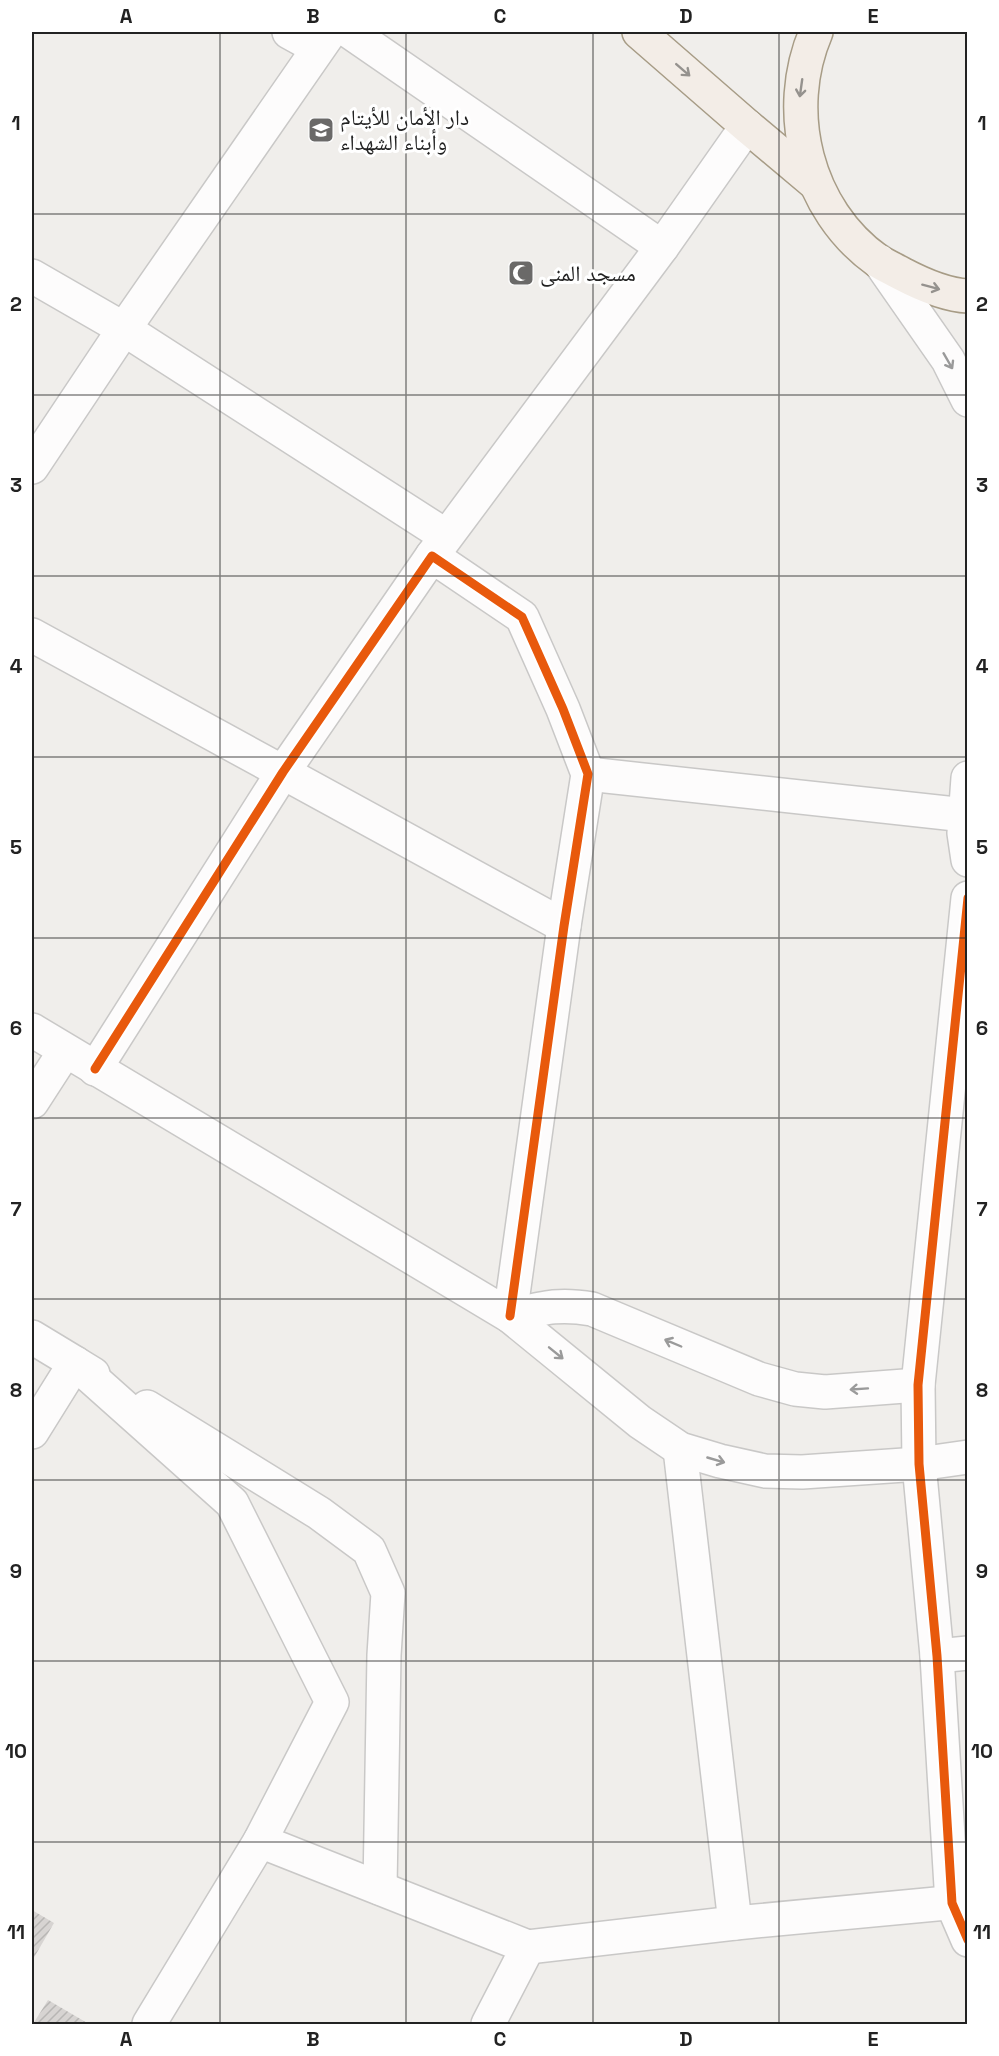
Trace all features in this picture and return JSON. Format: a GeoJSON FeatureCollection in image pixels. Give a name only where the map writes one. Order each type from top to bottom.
{"type":"FeatureCollection","features":[{"type":"Feature","properties":{"kind":"main road"},"geometry":{"type":"LineString","coordinates":[[639,32],[815,183]]}},
{"type":"Feature","properties":{"kind":"main road"},"geometry":{"type":"LineString","coordinates":[[816,32],[807,53],[800,97],[802,141],[815,183],[846,230],[879,261],[919,283],[968,296]]}},
{"type":"Feature","properties":{"kind":"street"},"geometry":{"type":"LineString","coordinates":[[32,467],[124,329],[324,40],[289,32]]}},
{"type":"Feature","properties":{"kind":"street"},"geometry":{"type":"LineString","coordinates":[[350,32],[662,248]]}},
{"type":"Feature","properties":{"kind":"street"},"geometry":{"type":"LineString","coordinates":[[95,1070],[283,772],[439,546],[662,248],[747,126]]}},
{"type":"Feature","properties":{"kind":"street"},"geometry":{"type":"LineString","coordinates":[[879,261],[948,360],[968,400]]}},
{"type":"Feature","properties":{"kind":"street"},"geometry":{"type":"LineString","coordinates":[[32,276],[124,329],[439,546],[522,616],[563,709],[588,774],[564,926],[510,1316]]}},
{"type":"Feature","properties":{"kind":"street"},"geometry":{"type":"LineString","coordinates":[[32,635],[564,926]]}},
{"type":"Feature","properties":{"kind":"street"},"geometry":{"type":"LineString","coordinates":[[588,774],[964,815]]}},
{"type":"Feature","properties":{"kind":"street"},"geometry":{"type":"LineString","coordinates":[[968,778],[964,815],[968,860]]}},
{"type":"Feature","properties":{"kind":"street"},"geometry":{"type":"LineString","coordinates":[[968,898],[959,1068],[918,1385],[919,1464],[952,1654],[960,1902],[968,1940]]}},
{"type":"Feature","properties":{"kind":"street"},"geometry":{"type":"LineString","coordinates":[[32,1030],[95,1070],[510,1316],[640,1422],[680,1449],[765,1471],[802,1472],[919,1464],[968,1456]]}},
{"type":"Feature","properties":{"kind":"street"},"geometry":{"type":"LineString","coordinates":[[32,1102],[65,1051]]}},
{"type":"Feature","properties":{"kind":"street"},"geometry":{"type":"LineString","coordinates":[[510,1316],[543,1307],[568,1305],[592,1309],[759,1379],[795,1389],[825,1392],[918,1385]]}},
{"type":"Feature","properties":{"kind":"street"},"geometry":{"type":"LineString","coordinates":[[32,1337],[319,1513],[369,1550],[388,1593],[384,1655],[380,1888]]}},
{"type":"Feature","properties":{"kind":"street"},"geometry":{"type":"LineString","coordinates":[[32,1432],[75,1363]]}},
{"type":"Feature","properties":{"kind":"street"},"geometry":{"type":"LineString","coordinates":[[75,1363],[232,1503],[332,1702],[260,1840],[149,2025]]}},
{"type":"Feature","properties":{"kind":"street"},"geometry":{"type":"LineString","coordinates":[[680,1449],[735,1923]]}},
{"type":"Feature","properties":{"kind":"street"},"geometry":{"type":"LineString","coordinates":[[260,1840],[528,1947],[735,1923],[960,1902]]}},
{"type":"Feature","properties":{"kind":"street"},"geometry":{"type":"LineString","coordinates":[[488,2025],[528,1947]]}},
{"type":"Feature","properties":{"kind":"building"},"geometry":{"type":"Polygon","coordinates":[[[32,1910],[54,1923],[32,1961],[32,1910]]]}},
{"type":"Feature","properties":{"kind":"building"},"geometry":{"type":"Polygon","coordinates":[[[48,2000],[89,2024],[33,2024],[48,2000]]]}},
{"type":"Feature","properties":{"kind":"cycle path"},"geometry":{"type":"LineString","coordinates":[[95,1069],[283,772],[432,556],[522,617],[563,709],[588,774],[564,926],[510,1316]]}},
{"type":"Feature","properties":{"kind":"cycle path"},"geometry":{"type":"LineString","coordinates":[[968,898],[918,1385],[919,1464],[937,1656],[952,1903],[968,1940]]}},
{"type":"Feature","properties":{"kind":"place","name":"دار الأمان للأيتام وأبناء الشهداء"},"geometry":{"type":"Point","coordinates":[321,130]}},
{"type":"Feature","properties":{"kind":"place","name":"مسجد المنى"},"geometry":{"type":"Point","coordinates":[521,273]}}]}
